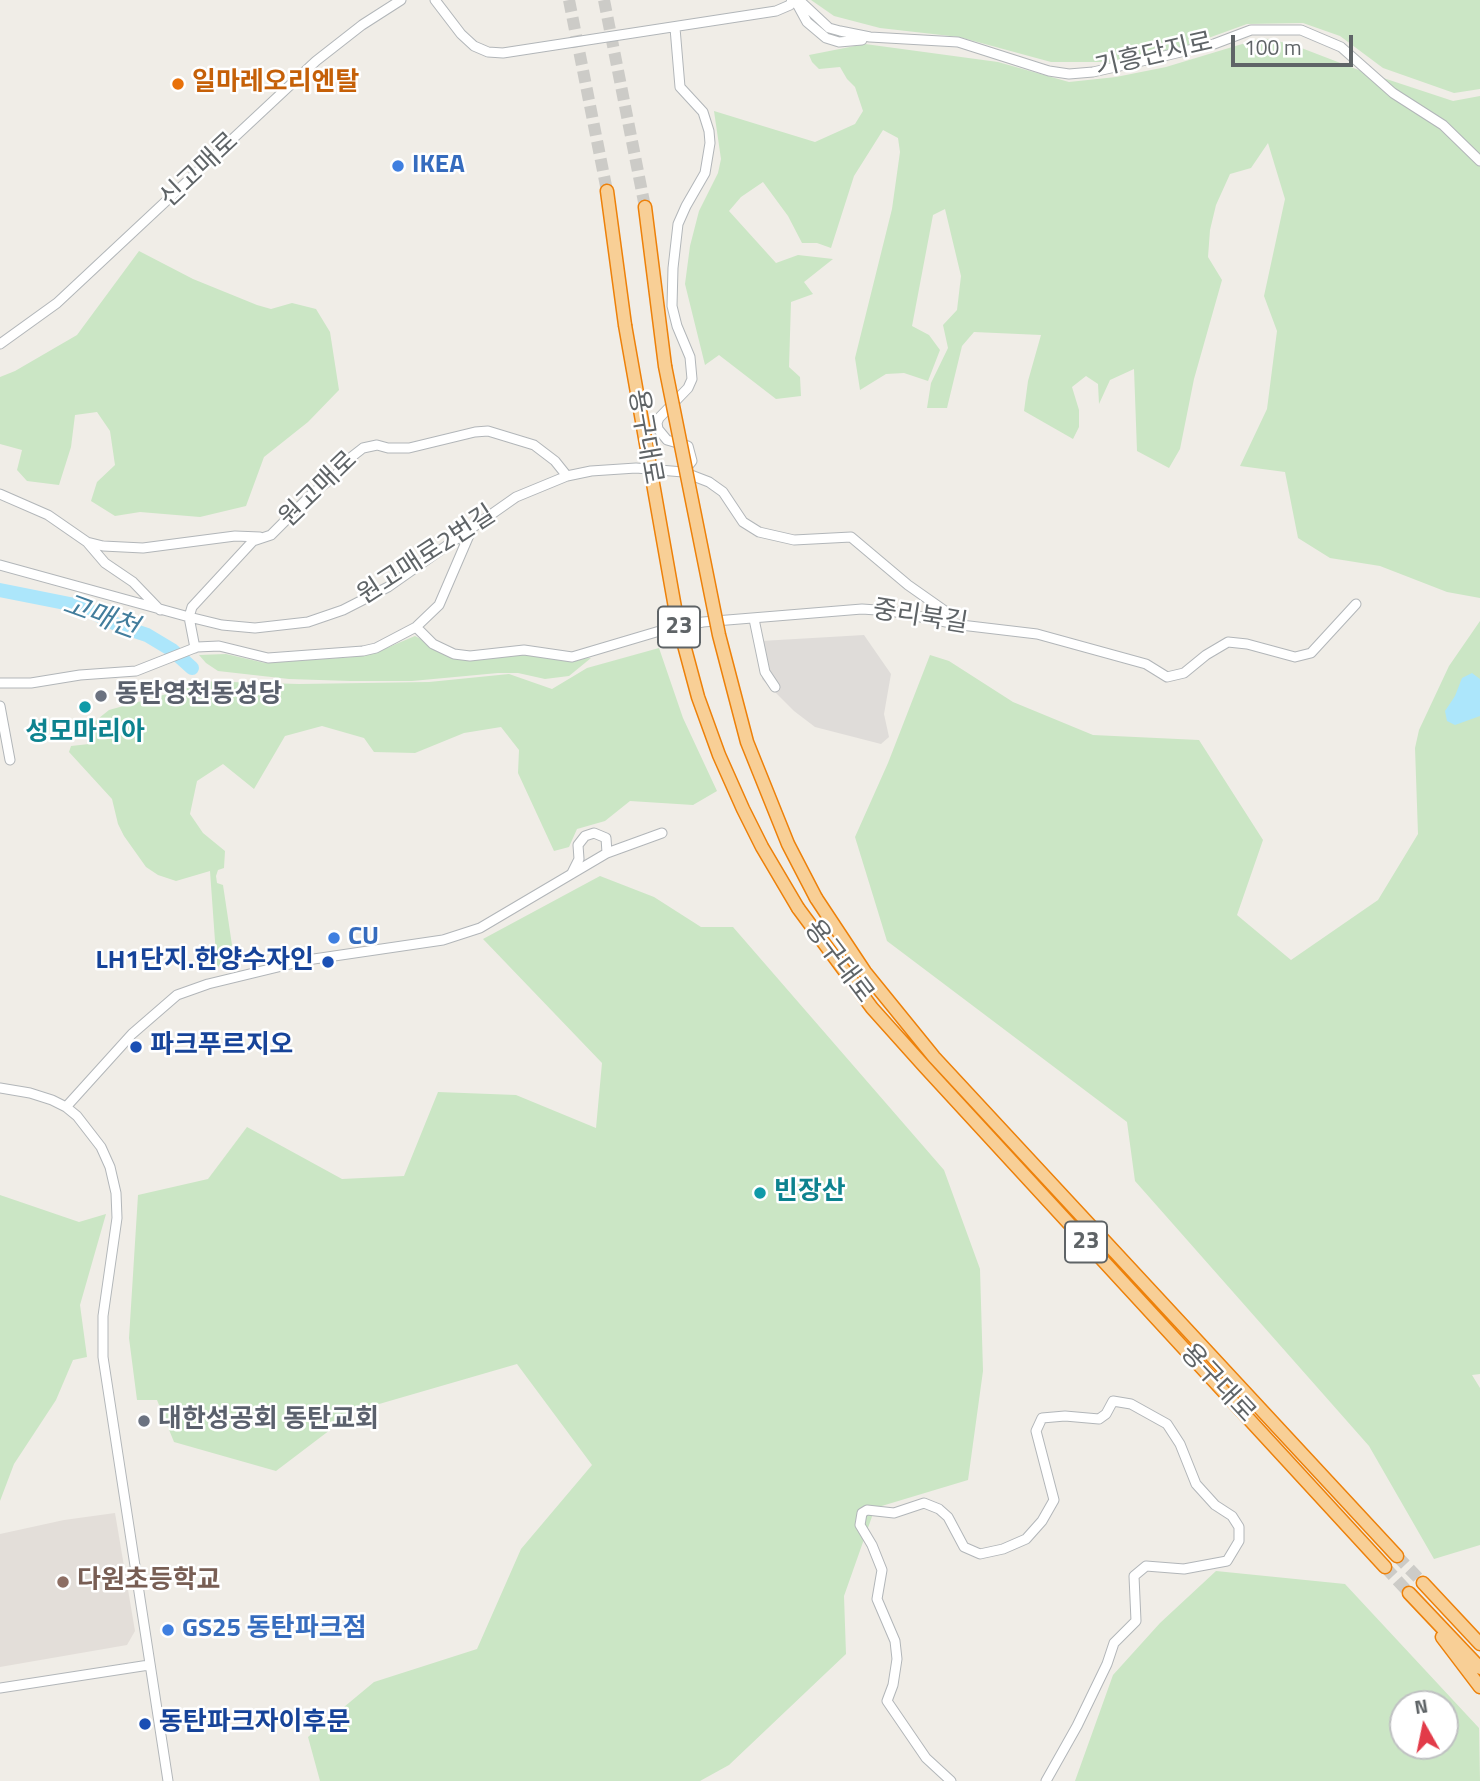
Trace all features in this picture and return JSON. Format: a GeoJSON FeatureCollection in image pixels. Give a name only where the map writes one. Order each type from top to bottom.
{"type":"FeatureCollection","features":[{"type":"Feature","properties":{"kind":"highway","name":"용구대로"},"geometry":{"type":"LineString","coordinates":[[607,191],[625,325],[677,619],[694,684],[719,755],[762,848],[798,908],[872,1008],[1385,1567]]}},
{"type":"Feature","properties":{"kind":"highway","name":"용구대로"},"geometry":{"type":"LineString","coordinates":[[645,206],[665,366],[719,635],[747,741],[788,845],[816,898],[865,972],[934,1057],[1397,1556]]}},
{"type":"Feature","properties":{"kind":"highway"},"geometry":{"type":"LineString","coordinates":[[1423,1583],[1480,1644]]}},
{"type":"Feature","properties":{"kind":"highway"},"geometry":{"type":"LineString","coordinates":[[1409,1593],[1480,1668]]}},
{"type":"Feature","properties":{"kind":"highway"},"geometry":{"type":"LineString","coordinates":[[1420,1605],[1480,1687]]}},
{"type":"Feature","properties":{"kind":"street","name":"신고매로"},"geometry":{"type":"LineString","coordinates":[[0,344],[57,303],[316,61],[354,30],[401,0]]}},
{"type":"Feature","properties":{"kind":"street"},"geometry":{"type":"LineString","coordinates":[[435,0],[461,34],[474,46],[488,52],[522,52],[776,11],[795,0]]}},
{"type":"Feature","properties":{"kind":"street"},"geometry":{"type":"LineString","coordinates":[[795,0],[807,22]]}},
{"type":"Feature","properties":{"kind":"street"},"geometry":{"type":"LineString","coordinates":[[795,0],[830,28],[870,37]]}},
{"type":"Feature","properties":{"kind":"street"},"geometry":{"type":"LineString","coordinates":[[776,11],[800,17],[832,41],[864,40],[870,37]]}},
{"type":"Feature","properties":{"kind":"street"},"geometry":{"type":"LineString","coordinates":[[675,28],[680,87],[703,112],[710,143],[705,173],[678,224],[673,268],[673,311],[690,357],[692,379],[688,388],[657,423],[658,429],[667,440],[688,446],[692,461],[683,472]]}},
{"type":"Feature","properties":{"kind":"street","name":"기흥단지로"},"geometry":{"type":"LineString","coordinates":[[870,37],[958,42],[1049,71],[1069,74],[1093,72],[1214,44],[1251,30],[1301,30],[1341,47],[1393,93],[1443,125],[1480,161]]}},
{"type":"Feature","properties":{"kind":"street","name":"원고매로"},"geometry":{"type":"LineString","coordinates":[[189,617],[192,607],[253,541],[271,536],[283,526],[312,494],[363,448],[377,446],[409,449],[488,431],[534,445],[555,461],[567,476]]}},
{"type":"Feature","properties":{"kind":"street"},"geometry":{"type":"LineString","coordinates":[[567,476],[591,471],[636,468],[683,472],[709,482],[723,492],[743,522],[759,532],[794,540],[851,537],[908,585],[945,611],[944,621]]}},
{"type":"Feature","properties":{"kind":"street","name":"원고매로2번길"},"geometry":{"type":"LineString","coordinates":[[189,617],[222,625],[255,628],[307,622],[343,610],[387,587],[516,497],[567,476]]}},
{"type":"Feature","properties":{"kind":"street"},"geometry":{"type":"LineString","coordinates":[[0,494],[48,515],[87,542],[105,563],[133,582],[161,611]]}},
{"type":"Feature","properties":{"kind":"street"},"geometry":{"type":"LineString","coordinates":[[0,683],[31,683],[80,675],[122,673],[193,649],[219,646],[268,658],[376,648],[416,626],[439,605],[473,526]]}},
{"type":"Feature","properties":{"kind":"street"},"geometry":{"type":"LineString","coordinates":[[87,542],[103,546],[143,548],[235,536],[260,537]]}},
{"type":"Feature","properties":{"kind":"street"},"geometry":{"type":"LineString","coordinates":[[0,565],[189,617],[193,649]]}},
{"type":"Feature","properties":{"kind":"street","name":"중리북길"},"geometry":{"type":"LineString","coordinates":[[416,626],[433,644],[454,654],[470,656],[524,650],[572,657],[663,630],[703,622],[862,609],[900,612],[1037,634],[1146,664],[1167,677],[1184,673],[1228,642],[1247,644],[1295,657],[1311,653],[1356,604]]}},
{"type":"Feature","properties":{"kind":"street"},"geometry":{"type":"LineString","coordinates":[[754,619],[765,671],[775,687]]}},
{"type":"Feature","properties":{"kind":"street"},"geometry":{"type":"LineString","coordinates":[[0,706],[10,760]]}},
{"type":"Feature","properties":{"kind":"street"},"geometry":{"type":"LineString","coordinates":[[572,874],[579,859],[578,845],[585,836],[594,833],[606,838],[607,853]]}},
{"type":"Feature","properties":{"kind":"street"},"geometry":{"type":"LineString","coordinates":[[66,1107],[132,1034],[177,995],[208,984],[307,960],[443,940],[480,928],[607,853],[662,833]]}},
{"type":"Feature","properties":{"kind":"street"},"geometry":{"type":"LineString","coordinates":[[0,1088],[30,1093],[66,1107],[90,1131],[110,1167],[116,1194],[117,1217],[103,1316],[103,1357],[168,1781]]}},
{"type":"Feature","properties":{"kind":"street"},"geometry":{"type":"LineString","coordinates":[[951,1781],[926,1758],[887,1701],[893,1685],[897,1659],[895,1641],[877,1599],[880,1563],[859,1518],[867,1510],[894,1513],[924,1503],[939,1509],[948,1517],[964,1547],[981,1554],[1003,1549],[1026,1539],[1042,1521],[1054,1500],[1036,1432],[1042,1418],[1065,1416],[1099,1419],[1106,1414],[1113,1401],[1131,1404],[1167,1424],[1180,1444],[1196,1484],[1215,1505],[1232,1516],[1239,1527],[1238,1541],[1227,1561],[1184,1569],[1146,1566],[1134,1576],[1136,1621],[1114,1643],[1107,1664],[1077,1726],[1046,1781]]}},
{"type":"Feature","properties":{"kind":"street"},"geometry":{"type":"LineString","coordinates":[[0,1688],[149,1665]]}},
{"type":"Feature","properties":{"kind":"shaded area"},"geometry":{"type":"Polygon","coordinates":[[[864,635],[891,674],[884,714],[889,737],[881,744],[815,727],[794,711],[762,679],[761,641],[864,635]]]}},
{"type":"Feature","properties":{"kind":"shaded area","name":"다원초등학교"},"geometry":{"type":"Polygon","coordinates":[[[115,1513],[135,1631],[127,1645],[0,1667],[0,1534],[64,1520],[115,1513]]]}},
{"type":"Feature","properties":{"kind":"green space"},"geometry":{"type":"Polygon","coordinates":[[[811,0],[1480,0],[1480,89],[1454,93],[1383,68],[1340,36],[1303,23],[1247,24],[1189,45],[1115,62],[1051,62],[959,37],[880,28],[834,16],[811,0]]]}},
{"type":"Feature","properties":{"kind":"green space"},"geometry":{"type":"Polygon","coordinates":[[[1262,38],[1291,44],[1453,101],[1480,96],[1480,598],[1447,592],[1380,566],[1330,558],[1298,538],[1285,472],[1240,466],[1267,409],[1277,331],[1264,296],[1285,199],[1268,143],[1251,168],[1230,174],[1216,205],[1210,230],[1208,257],[1222,280],[1194,379],[1180,449],[1169,468],[1137,451],[1134,369],[1110,380],[1099,404],[1098,384],[1086,376],[1072,387],[1079,410],[1079,427],[1073,439],[1024,411],[1028,381],[1041,335],[974,332],[962,346],[947,408],[927,408],[931,383],[948,348],[943,325],[957,310],[961,276],[945,209],[933,215],[912,326],[929,335],[940,350],[928,381],[904,373],[886,374],[860,390],[855,358],[892,209],[900,152],[898,138],[883,130],[854,176],[831,248],[817,243],[802,243],[788,216],[763,182],[741,197],[729,211],[776,263],[798,255],[833,259],[804,282],[813,294],[791,302],[789,367],[800,377],[801,396],[776,399],[719,355],[705,365],[685,284],[690,246],[699,211],[718,173],[721,159],[714,111],[815,142],[855,124],[863,111],[855,87],[840,67],[819,69],[809,55],[865,44],[998,62],[1069,82],[1116,77],[1166,67],[1262,38]]]}},
{"type":"Feature","properties":{"kind":"green space"},"geometry":{"type":"Polygon","coordinates":[[[139,251],[193,279],[257,305],[271,309],[292,303],[316,309],[330,332],[339,390],[308,422],[264,457],[246,506],[200,517],[140,512],[115,516],[91,501],[97,482],[115,465],[110,431],[97,412],[75,415],[71,447],[59,485],[27,481],[17,470],[22,450],[0,444],[0,377],[77,335],[139,251]]]}},
{"type":"Feature","properties":{"kind":"green space"},"geometry":{"type":"Polygon","coordinates":[[[1480,621],[1480,1374],[1472,1375],[1480,1388],[1480,1545],[1434,1559],[1369,1446],[1135,1181],[1127,1122],[887,941],[855,837],[888,763],[930,655],[949,661],[1013,702],[1093,735],[1199,740],[1263,840],[1237,915],[1291,960],[1378,900],[1418,834],[1415,748],[1419,730],[1449,666],[1480,621]]]}},
{"type":"Feature","properties":{"kind":"green space"},"geometry":{"type":"Polygon","coordinates":[[[415,636],[457,658],[516,654],[556,659],[591,658],[569,676],[545,679],[518,673],[498,673],[412,681],[350,681],[289,679],[218,671],[199,655],[226,654],[265,663],[353,657],[377,652],[415,636]]]}},
{"type":"Feature","properties":{"kind":"green space"},"geometry":{"type":"Polygon","coordinates":[[[659,648],[683,718],[717,791],[693,805],[630,801],[605,821],[577,829],[569,847],[554,851],[518,773],[519,750],[501,727],[464,733],[415,753],[374,752],[364,738],[322,726],[285,736],[254,789],[223,764],[197,781],[190,814],[203,833],[225,851],[224,868],[218,870],[216,876],[217,883],[223,885],[232,945],[217,969],[210,871],[176,881],[158,875],[146,867],[118,824],[112,799],[69,752],[71,746],[89,744],[94,722],[109,710],[174,692],[197,681],[299,684],[429,682],[509,674],[552,689],[587,668],[659,648]]]}},
{"type":"Feature","properties":{"kind":"green space"},"geometry":{"type":"Polygon","coordinates":[[[600,876],[654,897],[701,927],[733,927],[944,1170],[980,1269],[983,1371],[968,1480],[875,1508],[844,1596],[846,1654],[729,1765],[700,1781],[320,1781],[308,1737],[374,1682],[477,1649],[521,1549],[592,1465],[517,1364],[355,1411],[276,1471],[174,1442],[157,1400],[137,1400],[129,1338],[138,1195],[208,1179],[247,1127],[342,1179],[404,1176],[438,1092],[516,1095],[596,1128],[602,1063],[483,939],[600,876]]]}},
{"type":"Feature","properties":{"kind":"green space"},"geometry":{"type":"Polygon","coordinates":[[[0,1195],[79,1222],[106,1214],[80,1305],[87,1357],[73,1360],[56,1400],[14,1464],[0,1501],[0,1195]]]}},
{"type":"Feature","properties":{"kind":"green space"},"geometry":{"type":"Polygon","coordinates":[[[1216,1571],[1345,1584],[1444,1690],[1389,1690],[1389,1760],[1459,1760],[1459,1707],[1479,1728],[1480,1781],[1075,1781],[1113,1675],[1160,1623],[1216,1571]]]}},
{"type":"Feature","properties":{"kind":"water"},"geometry":{"type":"Polygon","coordinates":[[[1472,673],[1480,679],[1480,716],[1455,725],[1447,721],[1445,711],[1462,678],[1472,673]]]}},
{"type":"Feature","properties":{"kind":"waterway","name":"고매천"},"geometry":{"type":"LineString","coordinates":[[0,590],[80,606],[120,626],[147,635],[172,650],[192,668]]}},
{"type":"Feature","properties":{"kind":"tunnel"},"geometry":{"type":"LineString","coordinates":[[569,0],[607,191]]}},
{"type":"Feature","properties":{"kind":"tunnel"},"geometry":{"type":"LineString","coordinates":[[604,0],[645,207]]}},
{"type":"Feature","properties":{"kind":"tunnel"},"geometry":{"type":"LineString","coordinates":[[1397,1556],[1423,1583]]}},
{"type":"Feature","properties":{"kind":"tunnel"},"geometry":{"type":"LineString","coordinates":[[1385,1567],[1409,1593]]}},
{"type":"Feature","properties":{"kind":"place","name":"일마레오리엔탈"},"geometry":{"type":"Point","coordinates":[178,84]}},
{"type":"Feature","properties":{"kind":"place","name":"IKEA"},"geometry":{"type":"Point","coordinates":[398,166]}},
{"type":"Feature","properties":{"kind":"place","name":"동탄영천동성당"},"geometry":{"type":"Point","coordinates":[101,696]}},
{"type":"Feature","properties":{"kind":"place","name":"성모마리아"},"geometry":{"type":"Point","coordinates":[85,707]}},
{"type":"Feature","properties":{"kind":"place","name":"CU"},"geometry":{"type":"Point","coordinates":[334,938]}},
{"type":"Feature","properties":{"kind":"place","name":"LH1단지.한양수자인"},"geometry":{"type":"Point","coordinates":[328,962]}},
{"type":"Feature","properties":{"kind":"place","name":"파크푸르지오"},"geometry":{"type":"Point","coordinates":[136,1047]}},
{"type":"Feature","properties":{"kind":"place","name":"빈장산"},"geometry":{"type":"Point","coordinates":[760,1193]}},
{"type":"Feature","properties":{"kind":"place","name":"대한성공회 동탄교회"},"geometry":{"type":"Point","coordinates":[144,1421]}},
{"type":"Feature","properties":{"kind":"place","name":"다원초등학교"},"geometry":{"type":"Point","coordinates":[63,1582]}},
{"type":"Feature","properties":{"kind":"place","name":"GS25 동탄파크점"},"geometry":{"type":"Point","coordinates":[168,1630]}},
{"type":"Feature","properties":{"kind":"place","name":"동탄파크자이후문"},"geometry":{"type":"Point","coordinates":[145,1724]}}]}
